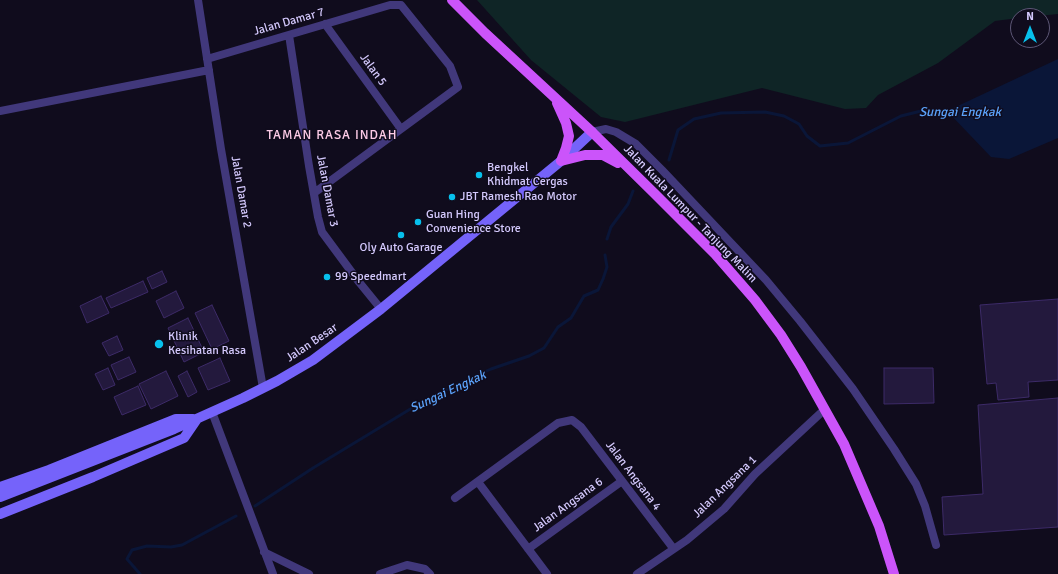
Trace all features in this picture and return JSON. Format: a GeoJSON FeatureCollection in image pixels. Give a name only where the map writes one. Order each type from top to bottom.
{"type":"FeatureCollection","features":[{"type":"Feature","properties":{"kind":"main road","name":"Jalan Kuala Lumpur - Tanjung Malim"},"geometry":{"type":"LineString","coordinates":[[452,0],[485,33],[592,132],[715,254],[754,300],[801,367],[844,444],[879,526],[894,574]]}},
{"type":"Feature","properties":{"kind":"main road"},"geometry":{"type":"LineString","coordinates":[[551,94],[562,112],[569,136],[561,161]]}},
{"type":"Feature","properties":{"kind":"main road","name":"Jalan Besar"},"geometry":{"type":"LineString","coordinates":[[0,497],[197,419],[262,388],[312,360],[381,309],[561,161],[592,132]]}},
{"type":"Feature","properties":{"kind":"main road"},"geometry":{"type":"LineString","coordinates":[[561,161],[585,155],[603,155],[630,170]]}},
{"type":"Feature","properties":{"kind":"main road"},"geometry":{"type":"LineString","coordinates":[[0,487],[49,470],[176,419],[197,419]]}},
{"type":"Feature","properties":{"kind":"main road"},"geometry":{"type":"LineString","coordinates":[[0,514],[93,477],[184,438],[197,419]]}},
{"type":"Feature","properties":{"kind":"street","name":"Jalan Damar 2"},"geometry":{"type":"LineString","coordinates":[[198,0],[221,149],[262,388]]}},
{"type":"Feature","properties":{"kind":"street","name":"Jalan Damar 7"},"geometry":{"type":"LineString","coordinates":[[207,58],[390,5],[401,5],[450,66],[458,87],[401,129]]}},
{"type":"Feature","properties":{"kind":"street","name":"Jalan 5"},"geometry":{"type":"LineString","coordinates":[[325,24],[401,129]]}},
{"type":"Feature","properties":{"kind":"street","name":"Jalan Damar 3"},"geometry":{"type":"LineString","coordinates":[[289,35],[314,193],[322,232],[381,309]]}},
{"type":"Feature","properties":{"kind":"street"},"geometry":{"type":"LineString","coordinates":[[0,112],[209,70]]}},
{"type":"Feature","properties":{"kind":"street"},"geometry":{"type":"LineString","coordinates":[[314,193],[401,129]]}},
{"type":"Feature","properties":{"kind":"street"},"geometry":{"type":"LineString","coordinates":[[592,132],[606,129],[616,132],[636,144],[766,280],[853,389],[894,449],[916,484],[925,506],[936,545]]}},
{"type":"Feature","properties":{"kind":"street","name":"Jalan Angsana 1"},"geometry":{"type":"LineString","coordinates":[[637,574],[673,548],[687,540],[724,509],[755,474],[824,410]]}},
{"type":"Feature","properties":{"kind":"street"},"geometry":{"type":"LineString","coordinates":[[212,412],[273,574]]}},
{"type":"Feature","properties":{"kind":"street","name":"Jalan Angsana 4"},"geometry":{"type":"LineString","coordinates":[[478,482],[558,423],[572,420],[581,427],[673,548]]}},
{"type":"Feature","properties":{"kind":"street","name":"Jalan Angsana 6"},"geometry":{"type":"LineString","coordinates":[[528,549],[622,480]]}},
{"type":"Feature","properties":{"kind":"street"},"geometry":{"type":"LineString","coordinates":[[455,498],[478,482],[547,574]]}},
{"type":"Feature","properties":{"kind":"street"},"geometry":{"type":"LineString","coordinates":[[264,552],[309,574]]}},
{"type":"Feature","properties":{"kind":"street"},"geometry":{"type":"LineString","coordinates":[[380,574],[407,565],[425,569],[430,574]]}},
{"type":"Feature","properties":{"kind":"green space"},"geometry":{"type":"Polygon","coordinates":[[[477,0],[1058,0],[1058,14],[1050,15],[1050,8],[1010,8],[1010,19],[995,21],[938,63],[878,95],[866,108],[845,109],[762,88],[625,122],[601,117],[531,60],[477,0]]]}},
{"type":"Feature","properties":{"kind":"water"},"geometry":{"type":"Polygon","coordinates":[[[1058,59],[1058,138],[1009,159],[991,157],[947,111],[1058,59]]]}},
{"type":"Feature","properties":{"kind":"building"},"geometry":{"type":"Polygon","coordinates":[[[162,271],[167,282],[152,289],[147,278],[162,271]]]}},
{"type":"Feature","properties":{"kind":"building"},"geometry":{"type":"Polygon","coordinates":[[[143,281],[148,292],[111,308],[106,298],[143,281]]]}},
{"type":"Feature","properties":{"kind":"building"},"geometry":{"type":"Polygon","coordinates":[[[176,291],[184,308],[164,318],[156,301],[176,291]]]}},
{"type":"Feature","properties":{"kind":"building"},"geometry":{"type":"Polygon","coordinates":[[[101,296],[109,313],[87,323],[80,306],[101,296]]]}},
{"type":"Feature","properties":{"kind":"building"},"geometry":{"type":"Polygon","coordinates":[[[1058,299],[1058,380],[1028,382],[1029,397],[998,400],[996,383],[987,384],[980,305],[1058,299]]]}},
{"type":"Feature","properties":{"kind":"building"},"geometry":{"type":"Polygon","coordinates":[[[212,305],[229,341],[212,349],[195,313],[212,305]]]}},
{"type":"Feature","properties":{"kind":"building"},"geometry":{"type":"Polygon","coordinates":[[[188,318],[204,352],[184,362],[168,328],[188,318]]]}},
{"type":"Feature","properties":{"kind":"building"},"geometry":{"type":"Polygon","coordinates":[[[117,336],[123,350],[109,356],[102,343],[117,336]]]}},
{"type":"Feature","properties":{"kind":"building"},"geometry":{"type":"Polygon","coordinates":[[[129,357],[136,372],[118,380],[111,365],[129,357]]]}},
{"type":"Feature","properties":{"kind":"building"},"geometry":{"type":"Polygon","coordinates":[[[220,358],[230,381],[208,390],[198,368],[220,358]]]}},
{"type":"Feature","properties":{"kind":"building"},"geometry":{"type":"Polygon","coordinates":[[[108,368],[115,385],[103,390],[95,374],[108,368]]]}},
{"type":"Feature","properties":{"kind":"building"},"geometry":{"type":"Polygon","coordinates":[[[884,368],[933,368],[934,403],[884,404],[884,368]]]}},
{"type":"Feature","properties":{"kind":"building"},"geometry":{"type":"Polygon","coordinates":[[[166,371],[178,396],[151,409],[139,384],[166,371]]]}},
{"type":"Feature","properties":{"kind":"building"},"geometry":{"type":"Polygon","coordinates":[[[187,371],[197,392],[188,397],[178,376],[187,371]]]}},
{"type":"Feature","properties":{"kind":"building"},"geometry":{"type":"Polygon","coordinates":[[[138,386],[146,405],[122,415],[114,397],[138,386]]]}},
{"type":"Feature","properties":{"kind":"building"},"geometry":{"type":"Polygon","coordinates":[[[1058,398],[1058,527],[944,535],[942,497],[983,494],[978,405],[1058,398]]]}},
{"type":"Feature","properties":{"kind":"waterway","name":"Sungai Engkak"},"geometry":{"type":"LineString","coordinates":[[669,160],[678,130],[694,119],[721,113],[765,112],[784,116],[799,124],[807,136],[820,146],[848,143],[901,116],[921,111],[950,111]]}},
{"type":"Feature","properties":{"kind":"waterway","name":"Sungai Engkak"},"geometry":{"type":"LineString","coordinates":[[607,239],[611,227],[628,204],[633,191]]}},
{"type":"Feature","properties":{"kind":"waterway","name":"Sungai Engkak"},"geometry":{"type":"LineString","coordinates":[[255,506],[313,468],[412,408],[462,382],[491,369],[529,356],[544,348],[558,327],[571,318],[584,296],[598,290],[607,267],[605,255]]}},
{"type":"Feature","properties":{"kind":"waterway","name":"Sungai Engkak"},"geometry":{"type":"LineString","coordinates":[[140,574],[127,559],[132,550],[147,546],[171,547],[182,545],[236,516]]}},
{"type":"Feature","properties":{"kind":"place","name":"Bengkel Khidmat Cergas"},"geometry":{"type":"Point","coordinates":[479,175]}},
{"type":"Feature","properties":{"kind":"place","name":"JBT Ramesh Rao Motor"},"geometry":{"type":"Point","coordinates":[452,197]}},
{"type":"Feature","properties":{"kind":"place","name":"Guan Hing Convenience Store"},"geometry":{"type":"Point","coordinates":[418,222]}},
{"type":"Feature","properties":{"kind":"place","name":"Oly Auto Garage"},"geometry":{"type":"Point","coordinates":[401,235]}},
{"type":"Feature","properties":{"kind":"place","name":"99 Speedmart"},"geometry":{"type":"Point","coordinates":[327,277]}},
{"type":"Feature","properties":{"kind":"place","name":"Klinik Kesihatan Rasa"},"geometry":{"type":"Point","coordinates":[159,344]}},
{"type":"Feature","properties":{"kind":"district","name":"TAMAN RASA INDAH"},"geometry":{"type":"Point","coordinates":[332,136]}}]}
